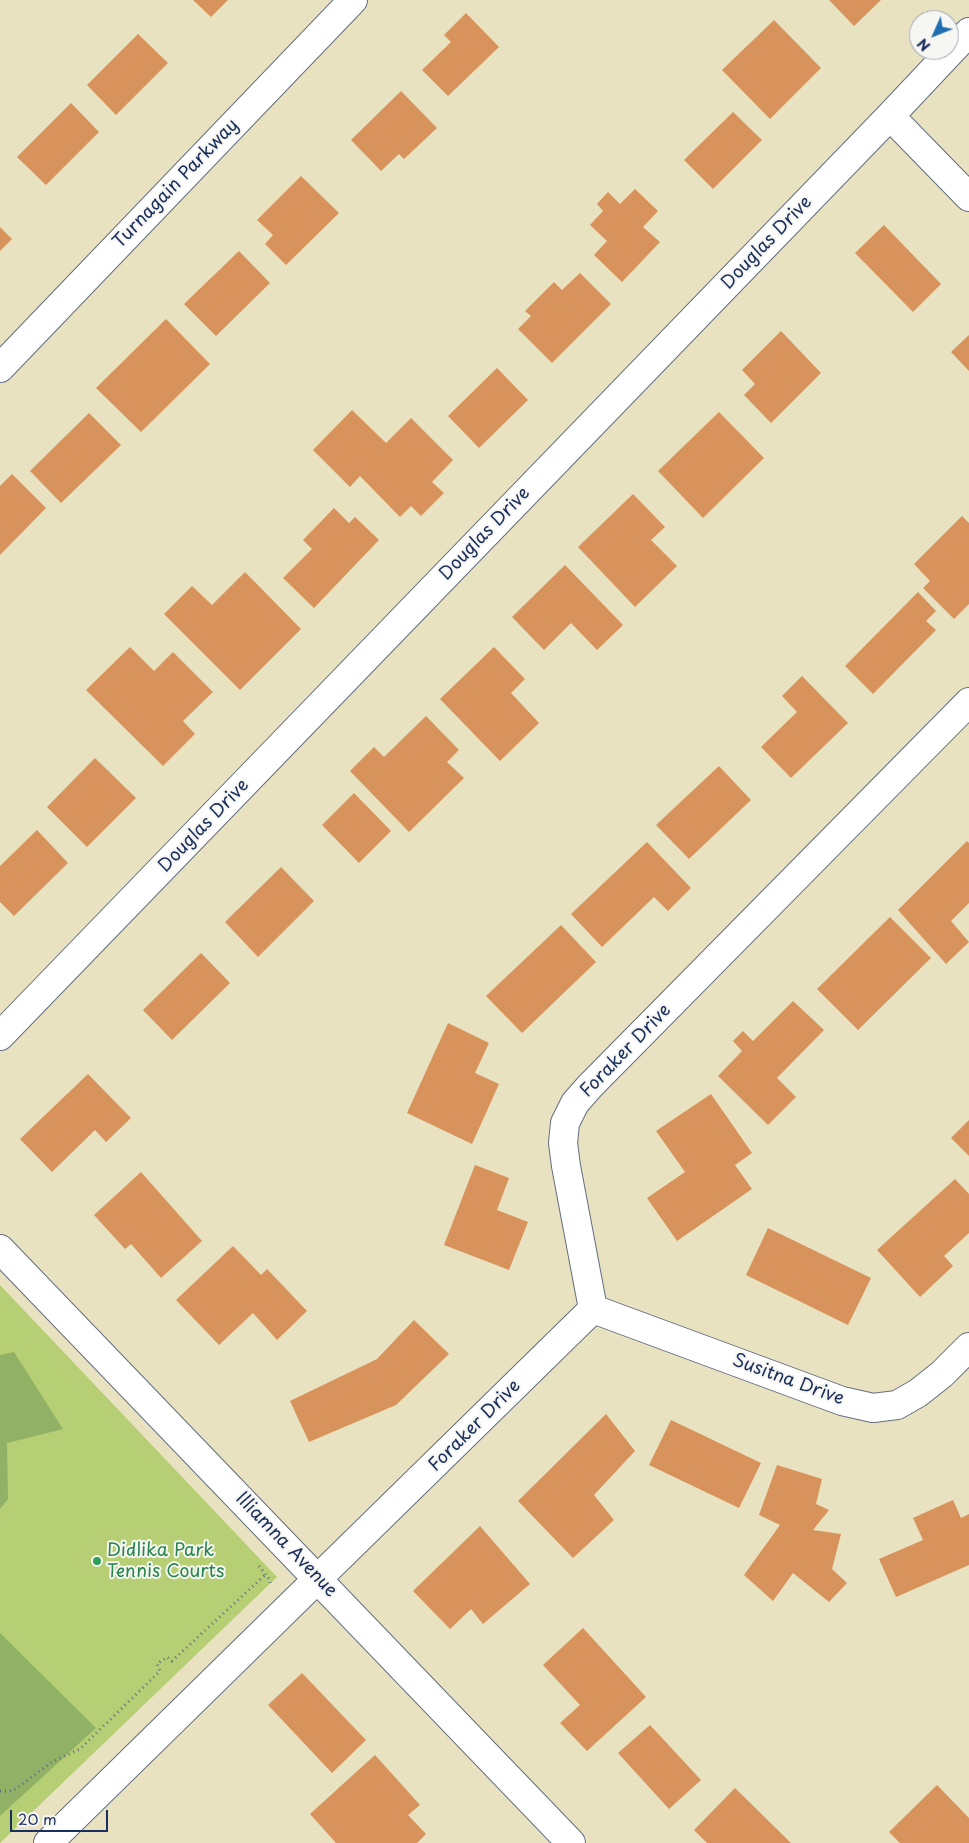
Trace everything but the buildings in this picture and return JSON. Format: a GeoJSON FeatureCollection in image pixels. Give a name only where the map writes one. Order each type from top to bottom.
{"type":"FeatureCollection","features":[{"type":"Feature","properties":{"kind":"street","name":"Turnagain Parkway"},"geometry":{"type":"LineString","coordinates":[[0,368],[353,0]]}},
{"type":"Feature","properties":{"kind":"street","name":"Douglas Drive"},"geometry":{"type":"LineString","coordinates":[[0,1036],[969,32]]}},
{"type":"Feature","properties":{"kind":"street"},"geometry":{"type":"LineString","coordinates":[[890,116],[969,197]]}},
{"type":"Feature","properties":{"kind":"street","name":"Foraker Drive"},"geometry":{"type":"LineString","coordinates":[[48,1843],[594,1309],[563,1143],[565,1123],[575,1103],[969,702]]}},
{"type":"Feature","properties":{"kind":"street","name":"Illiamna Avenue"},"geometry":{"type":"LineString","coordinates":[[0,1249],[571,1843]]}},
{"type":"Feature","properties":{"kind":"street","name":"Susitna Drive"},"geometry":{"type":"LineString","coordinates":[[594,1309],[842,1401],[873,1408],[897,1405],[918,1393],[942,1374],[969,1347]]}},
{"type":"Feature","properties":{"kind":"path"},"geometry":{"type":"LineString","coordinates":[[0,1791],[13,1791],[52,1762],[80,1749],[160,1671],[157,1664],[167,1657],[172,1661],[266,1574]]}},
{"type":"Feature","properties":{"kind":"green space"},"geometry":{"type":"Polygon","coordinates":[[[0,1285],[277,1577],[0,1843],[0,1285]]]}},
{"type":"Feature","properties":{"kind":"green space"},"geometry":{"type":"Polygon","coordinates":[[[14,1352],[63,1429],[7,1443],[8,1499],[0,1509],[0,1355],[14,1352]]]}},
{"type":"Feature","properties":{"kind":"green space"},"geometry":{"type":"Polygon","coordinates":[[[0,1633],[96,1728],[0,1816],[0,1633]]]}},
{"type":"Feature","properties":{"kind":"place","name":"Didlika Park Tennis Courts"},"geometry":{"type":"Point","coordinates":[97,1561]}}]}
